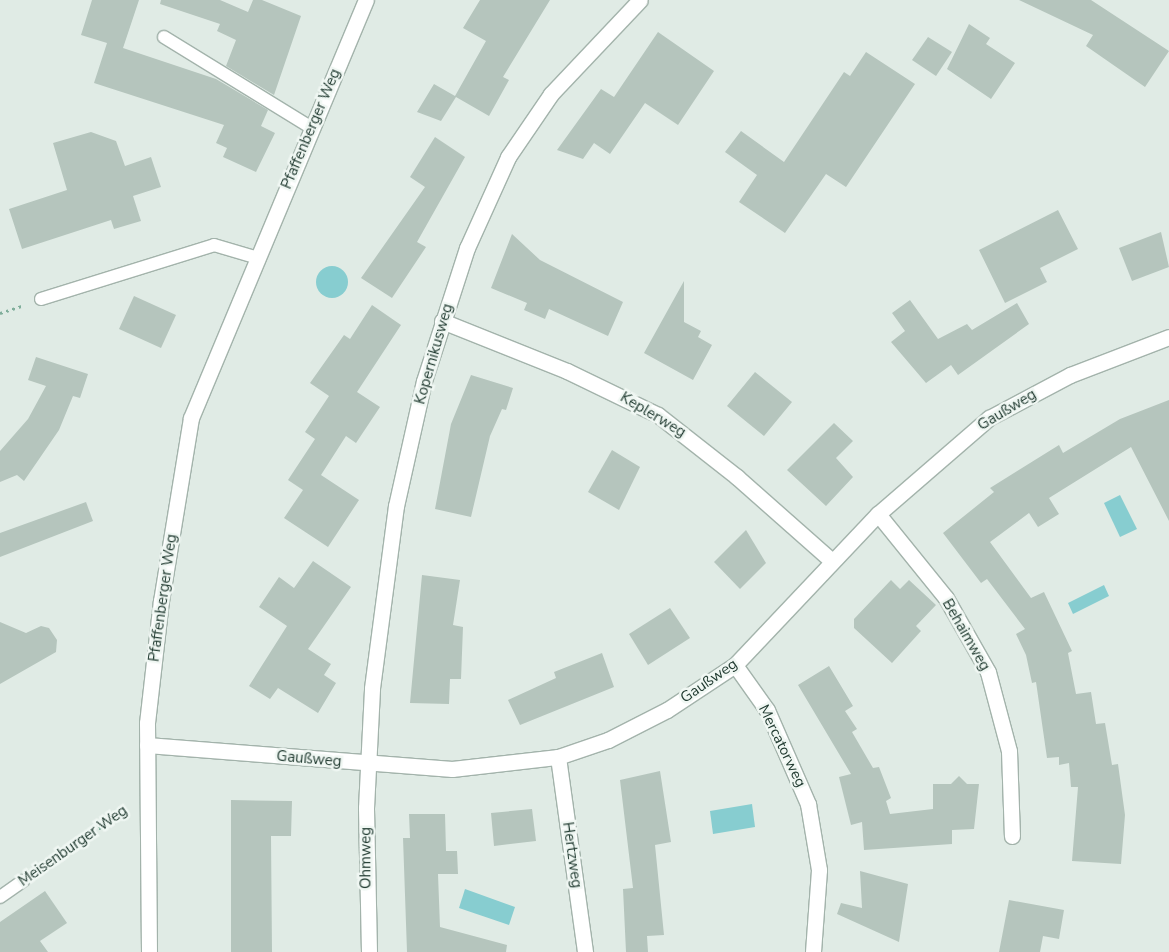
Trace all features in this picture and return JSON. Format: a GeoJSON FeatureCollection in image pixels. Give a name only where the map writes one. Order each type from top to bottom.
{"type":"FeatureCollection","features":[{"type":"Feature","properties":{"kind":"street","name":"Pfaffenberger Weg"},"geometry":{"type":"LineString","coordinates":[[149,952],[147,745],[161,601],[191,418],[366,0]]}},
{"type":"Feature","properties":{"kind":"street","name":"Kopernikusweg"},"geometry":{"type":"LineString","coordinates":[[367,764],[382,589],[396,506],[442,321],[467,248],[508,157],[551,94],[640,0]]}},
{"type":"Feature","properties":{"kind":"street","name":"Keplerweg"},"geometry":{"type":"LineString","coordinates":[[442,321],[567,371],[658,415],[737,477],[832,561]]}},
{"type":"Feature","properties":{"kind":"street","name":"Gaußweg"},"geometry":{"type":"LineString","coordinates":[[147,745],[452,770],[558,757],[608,740],[667,710],[735,665],[878,514],[989,418],[1070,375],[1169,337]]}},
{"type":"Feature","properties":{"kind":"street","name":"Behaimweg"},"geometry":{"type":"LineString","coordinates":[[878,514],[946,598],[988,672],[1009,751],[1012,836]]}},
{"type":"Feature","properties":{"kind":"street","name":"Mercatorweg"},"geometry":{"type":"LineString","coordinates":[[735,665],[768,710],[808,804],[819,870],[813,952]]}},
{"type":"Feature","properties":{"kind":"street","name":"Hertzweg"},"geometry":{"type":"LineString","coordinates":[[558,757],[585,952]]}},
{"type":"Feature","properties":{"kind":"street","name":"Ohmweg"},"geometry":{"type":"LineString","coordinates":[[367,764],[369,952]]}},
{"type":"Feature","properties":{"kind":"lane"},"geometry":{"type":"LineString","coordinates":[[164,37],[312,128]]}},
{"type":"Feature","properties":{"kind":"lane"},"geometry":{"type":"LineString","coordinates":[[41,299],[214,245],[258,258]]}},
{"type":"Feature","properties":{"kind":"lane","name":"Meisenburger Weg"},"geometry":{"type":"LineString","coordinates":[[0,896],[23,881]]}},
{"type":"Feature","properties":{"kind":"path","name":"Meisenburger Weg"},"geometry":{"type":"LineString","coordinates":[[23,881],[146,796]]}},
{"type":"Feature","properties":{"kind":"water"},"geometry":{"type":"Polygon","coordinates":[[[332,266],[338,267],[343,271],[347,276],[347,288],[343,293],[338,297],[332,298],[326,297],[321,293],[317,288],[316,282],[317,276],[321,271],[326,267],[332,266]]]}},
{"type":"Feature","properties":{"kind":"water"},"geometry":{"type":"Polygon","coordinates":[[[1120,495],[1137,529],[1120,537],[1104,503],[1120,495]]]}},
{"type":"Feature","properties":{"kind":"water"},"geometry":{"type":"Polygon","coordinates":[[[1104,585],[1109,596],[1073,614],[1068,603],[1104,585]]]}},
{"type":"Feature","properties":{"kind":"water"},"geometry":{"type":"Polygon","coordinates":[[[752,804],[755,827],[713,834],[710,811],[752,804]]]}},
{"type":"Feature","properties":{"kind":"water"},"geometry":{"type":"Polygon","coordinates":[[[465,889],[515,907],[509,925],[459,908],[465,889]]]}},
{"type":"Feature","properties":{"kind":"building"},"geometry":{"type":"Polygon","coordinates":[[[92,0],[139,0],[123,48],[216,79],[268,110],[261,126],[275,133],[256,172],[223,157],[227,148],[216,143],[224,125],[94,83],[107,43],[81,35],[92,0]]]}},
{"type":"Feature","properties":{"kind":"building"},"geometry":{"type":"Polygon","coordinates":[[[161,0],[220,0],[248,12],[253,0],[262,0],[301,16],[274,95],[226,66],[236,40],[217,31],[220,24],[160,4],[161,0]]]}},
{"type":"Feature","properties":{"kind":"building"},"geometry":{"type":"Polygon","coordinates":[[[480,0],[550,0],[503,77],[509,80],[489,116],[456,97],[441,121],[417,112],[434,84],[455,96],[486,41],[463,28],[480,0]]]}},
{"type":"Feature","properties":{"kind":"building"},"geometry":{"type":"Polygon","coordinates":[[[1019,0],[1091,0],[1169,51],[1145,87],[1086,46],[1093,35],[1019,0]]]}},
{"type":"Feature","properties":{"kind":"building"},"geometry":{"type":"Polygon","coordinates":[[[969,24],[990,38],[986,44],[1015,63],[991,99],[947,69],[969,24]]]}},
{"type":"Feature","properties":{"kind":"building"},"geometry":{"type":"Polygon","coordinates":[[[658,32],[714,71],[678,125],[645,103],[610,154],[594,143],[583,159],[557,150],[601,89],[614,97],[658,32]]]}},
{"type":"Feature","properties":{"kind":"building"},"geometry":{"type":"Polygon","coordinates":[[[928,37],[952,52],[936,76],[912,60],[928,37]]]}},
{"type":"Feature","properties":{"kind":"building"},"geometry":{"type":"Polygon","coordinates":[[[866,52],[915,84],[846,187],[826,174],[785,233],[739,202],[757,175],[725,152],[741,131],[784,162],[844,72],[850,76],[866,52]]]}},
{"type":"Feature","properties":{"kind":"building"},"geometry":{"type":"Polygon","coordinates":[[[91,132],[116,141],[125,166],[151,157],[161,187],[133,196],[141,221],[114,229],[111,220],[22,249],[9,209],[67,190],[53,143],[91,132]]]}},
{"type":"Feature","properties":{"kind":"building"},"geometry":{"type":"Polygon","coordinates":[[[435,137],[465,157],[417,242],[426,247],[392,298],[361,278],[425,187],[410,177],[435,137]]]}},
{"type":"Feature","properties":{"kind":"building"},"geometry":{"type":"Polygon","coordinates":[[[1058,210],[1078,249],[1040,268],[1047,282],[1005,303],[979,250],[1058,210]]]}},
{"type":"Feature","properties":{"kind":"building"},"geometry":{"type":"Polygon","coordinates":[[[1161,232],[1169,267],[1132,281],[1119,248],[1161,232]]]}},
{"type":"Feature","properties":{"kind":"building"},"geometry":{"type":"Polygon","coordinates":[[[512,234],[540,260],[623,302],[608,336],[549,309],[545,319],[524,310],[527,303],[491,288],[512,234]]]}},
{"type":"Feature","properties":{"kind":"building"},"geometry":{"type":"Polygon","coordinates":[[[684,281],[684,322],[701,331],[698,337],[712,345],[693,380],[644,353],[684,281]]]}},
{"type":"Feature","properties":{"kind":"building"},"geometry":{"type":"Polygon","coordinates":[[[134,296],[176,315],[161,348],[119,329],[134,296]]]}},
{"type":"Feature","properties":{"kind":"building"},"geometry":{"type":"Polygon","coordinates":[[[910,300],[938,339],[967,324],[972,330],[1017,303],[1029,324],[958,375],[951,365],[926,383],[891,342],[905,331],[892,313],[910,300]]]}},
{"type":"Feature","properties":{"kind":"building"},"geometry":{"type":"Polygon","coordinates":[[[372,305],[401,325],[357,392],[380,407],[356,443],[346,436],[321,475],[359,500],[328,547],[284,518],[303,490],[288,480],[315,439],[305,432],[329,396],[310,383],[344,335],[350,339],[372,305]]]}},
{"type":"Feature","properties":{"kind":"building"},"geometry":{"type":"Polygon","coordinates":[[[36,357],[88,374],[80,398],[73,396],[59,430],[24,481],[17,475],[0,482],[0,451],[28,419],[46,386],[28,380],[36,357]]]}},
{"type":"Feature","properties":{"kind":"building"},"geometry":{"type":"Polygon","coordinates":[[[755,372],[792,402],[764,436],[727,406],[755,372]]]}},
{"type":"Feature","properties":{"kind":"building"},"geometry":{"type":"Polygon","coordinates":[[[471,375],[513,388],[506,410],[502,409],[490,436],[471,517],[435,509],[451,424],[471,375]]]}},
{"type":"Feature","properties":{"kind":"building"},"geometry":{"type":"Polygon","coordinates":[[[1169,400],[1169,521],[1131,447],[1049,498],[1059,514],[1038,527],[1029,513],[990,542],[1031,598],[1044,592],[1072,651],[1068,653],[1076,694],[1091,692],[1096,724],[1105,723],[1112,765],[1118,764],[1125,815],[1121,864],[1072,861],[1078,787],[1071,787],[1069,763],[1059,765],[1059,757],[1047,758],[1036,682],[1032,683],[1026,655],[1016,634],[1025,629],[987,579],[981,583],[943,533],[994,492],[990,488],[1059,445],[1063,453],[1120,419],[1169,400]]]}},
{"type":"Feature","properties":{"kind":"building"},"geometry":{"type":"Polygon","coordinates":[[[834,423],[853,441],[836,458],[853,477],[826,506],[787,470],[834,423]]]}},
{"type":"Feature","properties":{"kind":"building"},"geometry":{"type":"Polygon","coordinates":[[[612,450],[640,467],[619,510],[588,492],[612,450]]]}},
{"type":"Feature","properties":{"kind":"building"},"geometry":{"type":"Polygon","coordinates":[[[86,502],[93,521],[0,557],[0,533],[86,502]]]}},
{"type":"Feature","properties":{"kind":"building"},"geometry":{"type":"Polygon","coordinates":[[[746,530],[766,563],[740,589],[714,562],[746,530]]]}},
{"type":"Feature","properties":{"kind":"building"},"geometry":{"type":"Polygon","coordinates":[[[313,561],[351,587],[308,649],[331,664],[324,675],[336,683],[318,713],[278,688],[270,699],[249,686],[287,626],[259,607],[279,577],[294,588],[313,561]]]}},
{"type":"Feature","properties":{"kind":"building"},"geometry":{"type":"Polygon","coordinates":[[[422,575],[460,580],[453,625],[463,627],[461,679],[450,679],[449,704],[410,703],[422,575]]]}},
{"type":"Feature","properties":{"kind":"building"},"geometry":{"type":"Polygon","coordinates":[[[891,580],[900,589],[909,580],[936,605],[916,626],[921,631],[892,663],[854,628],[854,619],[891,580]]]}},
{"type":"Feature","properties":{"kind":"building"},"geometry":{"type":"Polygon","coordinates":[[[670,608],[690,638],[648,665],[629,634],[670,608]]]}},
{"type":"Feature","properties":{"kind":"building"},"geometry":{"type":"Polygon","coordinates":[[[0,622],[26,633],[41,626],[49,628],[57,640],[56,652],[0,684],[0,622]]]}},
{"type":"Feature","properties":{"kind":"building"},"geometry":{"type":"Polygon","coordinates":[[[602,653],[614,687],[520,725],[508,700],[556,678],[554,672],[602,653]]]}},
{"type":"Feature","properties":{"kind":"building"},"geometry":{"type":"Polygon","coordinates":[[[829,666],[853,706],[845,711],[857,729],[852,732],[873,768],[879,767],[891,798],[886,801],[890,814],[933,809],[933,784],[951,784],[959,776],[967,784],[979,784],[974,829],[952,830],[952,844],[864,850],[862,822],[851,825],[839,777],[851,774],[798,685],[829,666]]]}},
{"type":"Feature","properties":{"kind":"building"},"geometry":{"type":"Polygon","coordinates":[[[660,771],[671,842],[655,845],[664,935],[647,936],[648,952],[626,952],[623,889],[633,888],[620,780],[660,771]]]}},
{"type":"Feature","properties":{"kind":"building"},"geometry":{"type":"Polygon","coordinates":[[[231,800],[292,801],[291,836],[271,836],[272,952],[231,952],[231,800]]]}},
{"type":"Feature","properties":{"kind":"building"},"geometry":{"type":"Polygon","coordinates":[[[532,809],[536,841],[494,846],[491,813],[532,809]]]}},
{"type":"Feature","properties":{"kind":"building"},"geometry":{"type":"Polygon","coordinates":[[[409,814],[445,814],[446,851],[457,851],[458,874],[438,874],[440,927],[507,945],[506,952],[407,952],[403,838],[410,838],[409,814]]]}},
{"type":"Feature","properties":{"kind":"building"},"geometry":{"type":"Polygon","coordinates":[[[860,871],[908,884],[899,942],[837,914],[841,903],[862,908],[860,871]]]}},
{"type":"Feature","properties":{"kind":"building"},"geometry":{"type":"Polygon","coordinates":[[[45,891],[67,923],[40,941],[48,952],[0,952],[0,922],[45,891]]]}},
{"type":"Feature","properties":{"kind":"building"},"geometry":{"type":"Polygon","coordinates":[[[1009,900],[1064,910],[1059,939],[1043,936],[1040,952],[999,952],[1009,900]]]}}]}
